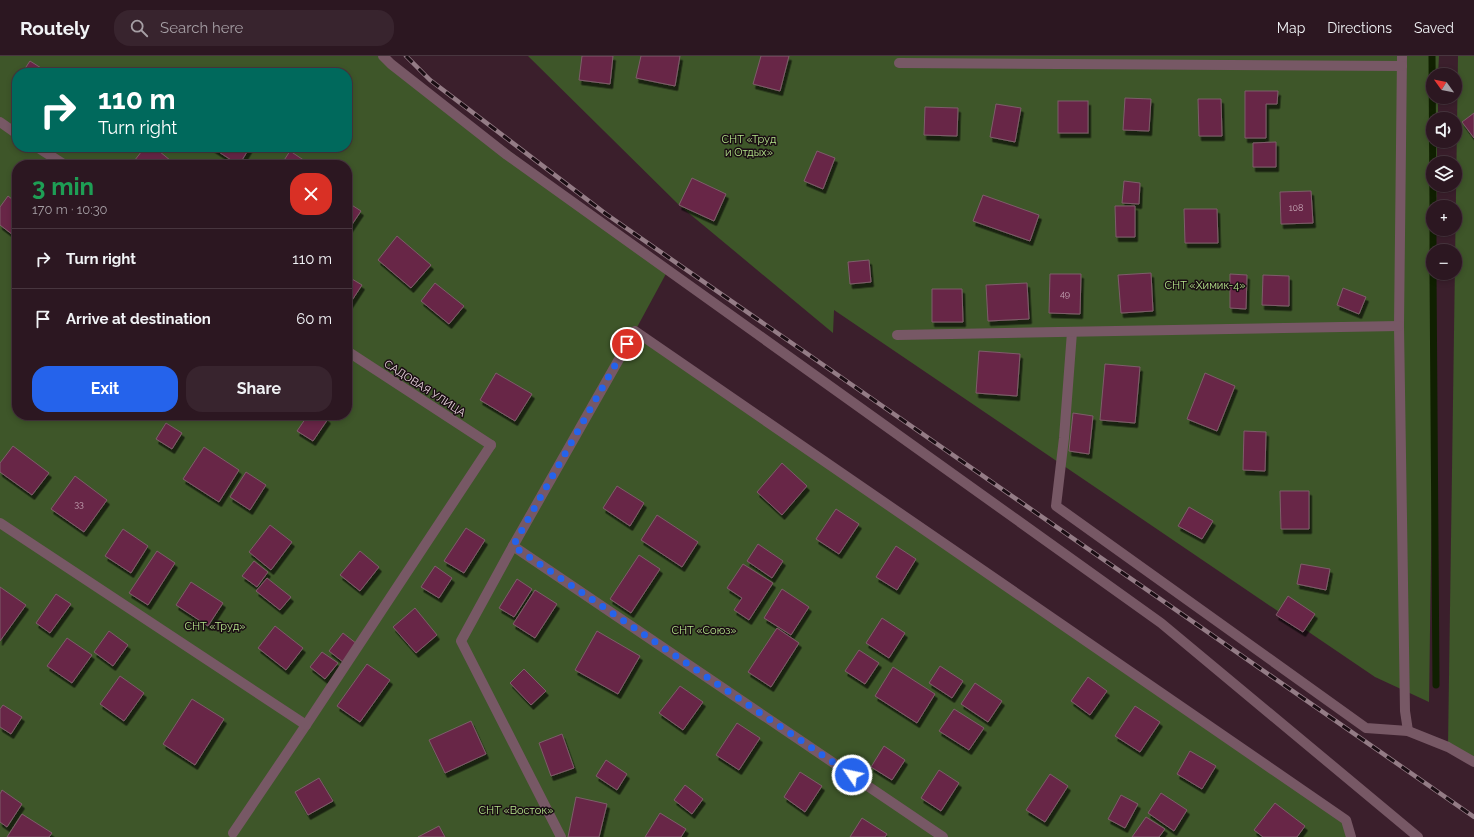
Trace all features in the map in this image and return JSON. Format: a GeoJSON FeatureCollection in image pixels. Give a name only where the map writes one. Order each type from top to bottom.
{"type":"FeatureCollection","features":[{"type":"Feature","properties":{"kind":"street"},"geometry":{"type":"LineString","coordinates":[[383,56],[507,155],[1161,623],[1418,837]]}},
{"type":"Feature","properties":{"kind":"street"},"geometry":{"type":"LineString","coordinates":[[899,63],[1402,61],[1399,326],[1405,711],[1408,731]]}},
{"type":"Feature","properties":{"kind":"street"},"geometry":{"type":"LineString","coordinates":[[0,122],[12,130]]}},
{"type":"Feature","properties":{"kind":"street"},"geometry":{"type":"LineString","coordinates":[[45,152],[57,160]]}},
{"type":"Feature","properties":{"kind":"street"},"geometry":{"type":"LineString","coordinates":[[897,335],[1399,326]]}},
{"type":"Feature","properties":{"kind":"street"},"geometry":{"type":"LineString","coordinates":[[560,837],[461,641],[635,331],[1346,820],[1351,837]]}},
{"type":"Feature","properties":{"kind":"street"},"geometry":{"type":"LineString","coordinates":[[1072,332],[1064,438],[1056,506],[1366,728],[1408,731],[1448,747],[1474,762]]}},
{"type":"Feature","properties":{"kind":"street","name":"САДОВАЯ УЛИЦА"},"geometry":{"type":"LineString","coordinates":[[306,725],[491,446],[352,354]]}},
{"type":"Feature","properties":{"kind":"street"},"geometry":{"type":"LineString","coordinates":[[0,523],[306,725],[234,833]]}},
{"type":"Feature","properties":{"kind":"street"},"geometry":{"type":"LineString","coordinates":[[513,546],[943,837]]}},
{"type":"Feature","properties":{"kind":"green space"},"geometry":{"type":"Polygon","coordinates":[[[0,56],[383,56],[668,270],[635,331],[1346,820],[1351,837],[0,837],[0,56]]]}},
{"type":"Feature","properties":{"kind":"green space","name":"СНТ «Химик-4»"},"geometry":{"type":"Polygon","coordinates":[[[528,56],[1439,56],[1438,68],[1426,68],[1426,104],[1438,104],[1438,112],[1426,112],[1426,148],[1437,148],[1437,156],[1426,156],[1426,192],[1437,192],[1436,200],[1426,200],[1426,236],[1436,236],[1436,244],[1426,244],[1426,280],[1435,280],[1429,702],[1375,677],[834,310],[833,333],[679,205],[528,56]]]}},
{"type":"Feature","properties":{"kind":"green space"},"geometry":{"type":"Polygon","coordinates":[[[1458,56],[1474,56],[1474,762],[1448,747],[1455,280],[1462,280],[1462,244],[1455,244],[1455,236],[1462,236],[1462,200],[1456,200],[1456,192],[1462,192],[1462,156],[1457,156],[1457,148],[1462,148],[1462,112],[1457,112],[1457,104],[1462,104],[1462,68],[1458,68],[1458,56]]]}},
{"type":"Feature","properties":{"kind":"building"},"geometry":{"type":"Polygon","coordinates":[[[582,56],[613,56],[610,84],[579,80],[582,56]]]}},
{"type":"Feature","properties":{"kind":"building"},"geometry":{"type":"Polygon","coordinates":[[[641,56],[680,56],[675,86],[636,78],[641,56]]]}},
{"type":"Feature","properties":{"kind":"building"},"geometry":{"type":"Polygon","coordinates":[[[761,56],[789,56],[780,91],[753,84],[761,56]]]}},
{"type":"Feature","properties":{"kind":"building"},"geometry":{"type":"Polygon","coordinates":[[[30,61],[41,68],[25,68],[30,61]]]}},
{"type":"Feature","properties":{"kind":"building"},"geometry":{"type":"Polygon","coordinates":[[[1245,91],[1278,91],[1277,104],[1266,104],[1266,138],[1245,138],[1245,91]]]}},
{"type":"Feature","properties":{"kind":"building"},"geometry":{"type":"Polygon","coordinates":[[[1125,98],[1151,99],[1149,131],[1123,130],[1125,98]]]}},
{"type":"Feature","properties":{"kind":"building"},"geometry":{"type":"Polygon","coordinates":[[[1198,99],[1221,99],[1222,136],[1199,136],[1198,99]]]}},
{"type":"Feature","properties":{"kind":"building"},"geometry":{"type":"Polygon","coordinates":[[[1058,101],[1088,101],[1088,133],[1058,133],[1058,101]]]}},
{"type":"Feature","properties":{"kind":"building"},"geometry":{"type":"Polygon","coordinates":[[[996,104],[1021,108],[1015,142],[990,137],[996,104]]]}},
{"type":"Feature","properties":{"kind":"building"},"geometry":{"type":"Polygon","coordinates":[[[925,107],[958,108],[957,136],[924,135],[925,107]]]}},
{"type":"Feature","properties":{"kind":"building"},"geometry":{"type":"Polygon","coordinates":[[[1474,113],[1474,138],[1462,122],[1474,113]]]}},
{"type":"Feature","properties":{"kind":"building"},"geometry":{"type":"Polygon","coordinates":[[[1276,142],[1276,167],[1253,167],[1253,143],[1276,142]]]}},
{"type":"Feature","properties":{"kind":"building"},"geometry":{"type":"Polygon","coordinates":[[[817,151],[835,158],[823,189],[804,181],[817,151]]]}},
{"type":"Feature","properties":{"kind":"building"},"geometry":{"type":"Polygon","coordinates":[[[141,152],[160,152],[170,160],[135,160],[141,152]]]}},
{"type":"Feature","properties":{"kind":"building"},"geometry":{"type":"Polygon","coordinates":[[[219,152],[247,152],[242,160],[231,160],[219,152]]]}},
{"type":"Feature","properties":{"kind":"building"},"geometry":{"type":"Polygon","coordinates":[[[289,152],[292,152],[304,160],[284,160],[289,152]]]}},
{"type":"Feature","properties":{"kind":"building"},"geometry":{"type":"Polygon","coordinates":[[[692,178],[726,194],[714,221],[679,205],[692,178]]]}},
{"type":"Feature","properties":{"kind":"building"},"geometry":{"type":"Polygon","coordinates":[[[1124,181],[1140,183],[1139,204],[1122,203],[1124,181]]]}},
{"type":"Feature","properties":{"kind":"building"},"geometry":{"type":"Polygon","coordinates":[[[1311,191],[1313,223],[1281,224],[1280,192],[1311,191]]]}},
{"type":"Feature","properties":{"kind":"building"},"geometry":{"type":"Polygon","coordinates":[[[983,195],[1039,215],[1030,241],[973,221],[983,195]]]}},
{"type":"Feature","properties":{"kind":"building"},"geometry":{"type":"Polygon","coordinates":[[[8,196],[12,199],[12,234],[0,225],[0,207],[8,196]]]}},
{"type":"Feature","properties":{"kind":"building"},"geometry":{"type":"Polygon","coordinates":[[[352,205],[361,211],[352,224],[352,205]]]}},
{"type":"Feature","properties":{"kind":"building"},"geometry":{"type":"Polygon","coordinates":[[[1115,206],[1135,206],[1135,237],[1116,237],[1115,206]]]}},
{"type":"Feature","properties":{"kind":"building"},"geometry":{"type":"Polygon","coordinates":[[[1184,209],[1217,209],[1218,243],[1185,243],[1184,209]]]}},
{"type":"Feature","properties":{"kind":"building"},"geometry":{"type":"Polygon","coordinates":[[[397,236],[431,265],[411,288],[378,260],[397,236]]]}},
{"type":"Feature","properties":{"kind":"building"},"geometry":{"type":"Polygon","coordinates":[[[869,260],[871,282],[850,284],[848,262],[869,260]]]}},
{"type":"Feature","properties":{"kind":"building"},"geometry":{"type":"Polygon","coordinates":[[[1151,273],[1153,311],[1121,313],[1118,275],[1151,273]]]}},
{"type":"Feature","properties":{"kind":"building"},"geometry":{"type":"Polygon","coordinates":[[[1050,274],[1081,274],[1080,314],[1049,313],[1050,274]]]}},
{"type":"Feature","properties":{"kind":"building"},"geometry":{"type":"Polygon","coordinates":[[[1230,274],[1247,275],[1246,309],[1230,308],[1230,274]]]}},
{"type":"Feature","properties":{"kind":"building"},"geometry":{"type":"Polygon","coordinates":[[[1263,275],[1289,276],[1289,306],[1262,305],[1263,275]]]}},
{"type":"Feature","properties":{"kind":"building"},"geometry":{"type":"Polygon","coordinates":[[[352,279],[362,285],[352,300],[352,279]]]}},
{"type":"Feature","properties":{"kind":"building"},"geometry":{"type":"Polygon","coordinates":[[[435,283],[464,306],[449,324],[421,301],[435,283]]]}},
{"type":"Feature","properties":{"kind":"building"},"geometry":{"type":"Polygon","coordinates":[[[1027,283],[1029,319],[988,321],[986,285],[1027,283]]]}},
{"type":"Feature","properties":{"kind":"building"},"geometry":{"type":"Polygon","coordinates":[[[1343,288],[1366,297],[1359,314],[1337,305],[1343,288]]]}},
{"type":"Feature","properties":{"kind":"building"},"geometry":{"type":"Polygon","coordinates":[[[932,289],[962,289],[963,322],[932,322],[932,289]]]}},
{"type":"Feature","properties":{"kind":"building"},"geometry":{"type":"Polygon","coordinates":[[[979,351],[1020,354],[1017,396],[976,393],[979,351]]]}},
{"type":"Feature","properties":{"kind":"building"},"geometry":{"type":"Polygon","coordinates":[[[1105,364],[1140,367],[1135,423],[1100,420],[1105,364]]]}},
{"type":"Feature","properties":{"kind":"building"},"geometry":{"type":"Polygon","coordinates":[[[496,373],[532,394],[515,421],[480,400],[496,373]]]}},
{"type":"Feature","properties":{"kind":"building"},"geometry":{"type":"Polygon","coordinates":[[[1205,373],[1235,386],[1217,431],[1187,419],[1205,373]]]}},
{"type":"Feature","properties":{"kind":"building"},"geometry":{"type":"Polygon","coordinates":[[[1073,413],[1093,416],[1089,454],[1069,451],[1073,413]]]}},
{"type":"Feature","properties":{"kind":"building"},"geometry":{"type":"Polygon","coordinates":[[[305,420],[327,420],[313,441],[297,431],[305,420]]]}},
{"type":"Feature","properties":{"kind":"building"},"geometry":{"type":"Polygon","coordinates":[[[166,423],[182,433],[172,449],[156,439],[166,423]]]}},
{"type":"Feature","properties":{"kind":"building"},"geometry":{"type":"Polygon","coordinates":[[[1244,431],[1266,432],[1265,471],[1243,470],[1244,431]]]}},
{"type":"Feature","properties":{"kind":"building"},"geometry":{"type":"Polygon","coordinates":[[[13,446],[49,473],[32,495],[0,472],[0,463],[13,446]]]}},
{"type":"Feature","properties":{"kind":"building"},"geometry":{"type":"Polygon","coordinates":[[[204,447],[239,470],[219,502],[183,479],[204,447]]]}},
{"type":"Feature","properties":{"kind":"building"},"geometry":{"type":"Polygon","coordinates":[[[782,463],[807,486],[782,515],[757,492],[782,463]]]}},
{"type":"Feature","properties":{"kind":"building"},"geometry":{"type":"Polygon","coordinates":[[[246,472],[266,485],[250,510],[230,497],[246,472]]]}},
{"type":"Feature","properties":{"kind":"building"},"geometry":{"type":"Polygon","coordinates":[[[75,476],[107,500],[84,532],[51,509],[75,476]]]}},
{"type":"Feature","properties":{"kind":"building"},"geometry":{"type":"Polygon","coordinates":[[[617,486],[644,503],[630,526],[603,508],[617,486]]]}},
{"type":"Feature","properties":{"kind":"building"},"geometry":{"type":"Polygon","coordinates":[[[1280,491],[1309,491],[1309,529],[1281,529],[1280,491]]]}},
{"type":"Feature","properties":{"kind":"building"},"geometry":{"type":"Polygon","coordinates":[[[1189,507],[1213,521],[1202,539],[1178,526],[1189,507]]]}},
{"type":"Feature","properties":{"kind":"building"},"geometry":{"type":"Polygon","coordinates":[[[836,509],[859,524],[839,554],[816,539],[836,509]]]}},
{"type":"Feature","properties":{"kind":"building"},"geometry":{"type":"Polygon","coordinates":[[[657,515],[698,542],[682,567],[641,540],[657,515]]]}},
{"type":"Feature","properties":{"kind":"building"},"geometry":{"type":"Polygon","coordinates":[[[270,525],[292,542],[271,570],[249,552],[270,525]]]}},
{"type":"Feature","properties":{"kind":"building"},"geometry":{"type":"Polygon","coordinates":[[[466,528],[485,540],[464,573],[444,561],[466,528]]]}},
{"type":"Feature","properties":{"kind":"building"},"geometry":{"type":"Polygon","coordinates":[[[123,529],[148,546],[131,573],[105,556],[123,529]]]}},
{"type":"Feature","properties":{"kind":"building"},"geometry":{"type":"Polygon","coordinates":[[[758,544],[783,561],[772,578],[747,561],[758,544]]]}},
{"type":"Feature","properties":{"kind":"building"},"geometry":{"type":"Polygon","coordinates":[[[896,546],[916,559],[897,590],[876,577],[896,546]]]}},
{"type":"Feature","properties":{"kind":"building"},"geometry":{"type":"Polygon","coordinates":[[[157,551],[175,563],[148,605],[129,593],[157,551]]]}},
{"type":"Feature","properties":{"kind":"building"},"geometry":{"type":"Polygon","coordinates":[[[360,551],[379,567],[360,591],[340,575],[360,551]]]}},
{"type":"Feature","properties":{"kind":"building"},"geometry":{"type":"Polygon","coordinates":[[[639,555],[660,569],[631,613],[610,599],[639,555]]]}},
{"type":"Feature","properties":{"kind":"building"},"geometry":{"type":"Polygon","coordinates":[[[254,561],[268,572],[257,587],[242,576],[254,561]]]}},
{"type":"Feature","properties":{"kind":"building"},"geometry":{"type":"Polygon","coordinates":[[[743,564],[773,583],[749,620],[734,610],[742,598],[727,588],[743,564]]]}},
{"type":"Feature","properties":{"kind":"building"},"geometry":{"type":"Polygon","coordinates":[[[1301,564],[1330,569],[1326,590],[1297,584],[1301,564]]]}},
{"type":"Feature","properties":{"kind":"building"},"geometry":{"type":"Polygon","coordinates":[[[435,566],[452,578],[439,598],[421,587],[435,566]]]}},
{"type":"Feature","properties":{"kind":"building"},"geometry":{"type":"Polygon","coordinates":[[[267,578],[291,597],[280,610],[256,591],[267,578]]]}},
{"type":"Feature","properties":{"kind":"building"},"geometry":{"type":"Polygon","coordinates":[[[517,579],[532,589],[514,617],[499,608],[517,579]]]}},
{"type":"Feature","properties":{"kind":"building"},"geometry":{"type":"Polygon","coordinates":[[[191,582],[223,603],[208,626],[176,605],[191,582]]]}},
{"type":"Feature","properties":{"kind":"building"},"geometry":{"type":"Polygon","coordinates":[[[0,587],[26,605],[0,641],[0,587]]]}},
{"type":"Feature","properties":{"kind":"building"},"geometry":{"type":"Polygon","coordinates":[[[782,589],[809,607],[791,635],[764,618],[782,589]]]}},
{"type":"Feature","properties":{"kind":"building"},"geometry":{"type":"Polygon","coordinates":[[[535,590],[557,604],[535,638],[513,624],[535,590]]]}},
{"type":"Feature","properties":{"kind":"building"},"geometry":{"type":"Polygon","coordinates":[[[56,594],[71,604],[50,633],[36,623],[56,594]]]}},
{"type":"Feature","properties":{"kind":"building"},"geometry":{"type":"Polygon","coordinates":[[[1288,596],[1315,614],[1303,632],[1276,615],[1288,596]]]}},
{"type":"Feature","properties":{"kind":"building"},"geometry":{"type":"Polygon","coordinates":[[[415,608],[437,635],[416,653],[393,627],[415,608]]]}},
{"type":"Feature","properties":{"kind":"building"},"geometry":{"type":"Polygon","coordinates":[[[882,618],[905,633],[889,658],[866,643],[882,618]]]}},
{"type":"Feature","properties":{"kind":"building"},"geometry":{"type":"Polygon","coordinates":[[[275,626],[303,648],[286,670],[258,648],[275,626]]]}},
{"type":"Feature","properties":{"kind":"building"},"geometry":{"type":"Polygon","coordinates":[[[777,628],[799,643],[771,687],[748,672],[777,628]]]}},
{"type":"Feature","properties":{"kind":"building"},"geometry":{"type":"Polygon","coordinates":[[[109,631],[128,645],[113,666],[94,652],[109,631]]]}},
{"type":"Feature","properties":{"kind":"building"},"geometry":{"type":"Polygon","coordinates":[[[597,631],[640,656],[618,694],[575,670],[597,631]]]}},
{"type":"Feature","properties":{"kind":"building"},"geometry":{"type":"Polygon","coordinates":[[[343,633],[357,644],[343,662],[329,651],[343,633]]]}},
{"type":"Feature","properties":{"kind":"building"},"geometry":{"type":"Polygon","coordinates":[[[67,638],[92,655],[72,683],[47,666],[67,638]]]}},
{"type":"Feature","properties":{"kind":"building"},"geometry":{"type":"Polygon","coordinates":[[[859,650],[879,663],[865,684],[845,671],[859,650]]]}},
{"type":"Feature","properties":{"kind":"building"},"geometry":{"type":"Polygon","coordinates":[[[322,652],[338,663],[325,679],[310,667],[322,652]]]}},
{"type":"Feature","properties":{"kind":"building"},"geometry":{"type":"Polygon","coordinates":[[[367,664],[390,680],[360,722],[337,706],[367,664]]]}},
{"type":"Feature","properties":{"kind":"building"},"geometry":{"type":"Polygon","coordinates":[[[940,666],[963,681],[952,698],[929,683],[940,666]]]}},
{"type":"Feature","properties":{"kind":"building"},"geometry":{"type":"Polygon","coordinates":[[[893,667],[935,694],[917,723],[875,696],[893,667]]]}},
{"type":"Feature","properties":{"kind":"building"},"geometry":{"type":"Polygon","coordinates":[[[524,669],[546,691],[531,705],[510,683],[524,669]]]}},
{"type":"Feature","properties":{"kind":"building"},"geometry":{"type":"Polygon","coordinates":[[[120,676],[144,693],[124,721],[100,704],[120,676]]]}},
{"type":"Feature","properties":{"kind":"building"},"geometry":{"type":"Polygon","coordinates":[[[1088,677],[1107,691],[1090,715],[1071,701],[1088,677]]]}},
{"type":"Feature","properties":{"kind":"building"},"geometry":{"type":"Polygon","coordinates":[[[975,683],[1002,701],[988,722],[961,704],[975,683]]]}},
{"type":"Feature","properties":{"kind":"building"},"geometry":{"type":"Polygon","coordinates":[[[680,686],[703,702],[683,730],[659,713],[680,686]]]}},
{"type":"Feature","properties":{"kind":"building"},"geometry":{"type":"Polygon","coordinates":[[[192,699],[224,719],[195,765],[163,744],[192,699]]]}},
{"type":"Feature","properties":{"kind":"building"},"geometry":{"type":"Polygon","coordinates":[[[3,705],[22,717],[11,734],[0,727],[0,709],[3,705]]]}},
{"type":"Feature","properties":{"kind":"building"},"geometry":{"type":"Polygon","coordinates":[[[1135,706],[1160,722],[1140,752],[1115,736],[1135,706]]]}},
{"type":"Feature","properties":{"kind":"building"},"geometry":{"type":"Polygon","coordinates":[[[954,709],[984,728],[969,750],[939,731],[954,709]]]}},
{"type":"Feature","properties":{"kind":"building"},"geometry":{"type":"Polygon","coordinates":[[[471,721],[486,754],[445,773],[429,740],[471,721]]]}},
{"type":"Feature","properties":{"kind":"building"},"geometry":{"type":"Polygon","coordinates":[[[737,723],[760,738],[739,770],[716,755],[737,723]]]}},
{"type":"Feature","properties":{"kind":"building"},"geometry":{"type":"Polygon","coordinates":[[[562,734],[574,768],[551,776],[539,743],[562,734]]]}},
{"type":"Feature","properties":{"kind":"building"},"geometry":{"type":"Polygon","coordinates":[[[884,746],[905,760],[892,780],[871,767],[884,746]]]}},
{"type":"Feature","properties":{"kind":"building"},"geometry":{"type":"Polygon","coordinates":[[[1190,751],[1216,766],[1202,789],[1177,774],[1190,751]]]}},
{"type":"Feature","properties":{"kind":"building"},"geometry":{"type":"Polygon","coordinates":[[[606,760],[627,774],[617,790],[596,776],[606,760]]]}},
{"type":"Feature","properties":{"kind":"building"},"geometry":{"type":"Polygon","coordinates":[[[939,770],[959,783],[941,811],[921,798],[939,770]]]}},
{"type":"Feature","properties":{"kind":"building"},"geometry":{"type":"Polygon","coordinates":[[[800,772],[822,786],[805,812],[784,797],[800,772]]]}},
{"type":"Feature","properties":{"kind":"building"},"geometry":{"type":"Polygon","coordinates":[[[1050,774],[1068,786],[1045,822],[1026,810],[1050,774]]]}},
{"type":"Feature","properties":{"kind":"building"},"geometry":{"type":"Polygon","coordinates":[[[319,778],[333,801],[308,815],[295,792],[319,778]]]}},
{"type":"Feature","properties":{"kind":"building"},"geometry":{"type":"Polygon","coordinates":[[[685,785],[703,799],[692,814],[674,800],[685,785]]]}},
{"type":"Feature","properties":{"kind":"building"},"geometry":{"type":"Polygon","coordinates":[[[2,790],[22,804],[7,827],[0,822],[0,794],[2,790]]]}},
{"type":"Feature","properties":{"kind":"building"},"geometry":{"type":"Polygon","coordinates":[[[1161,793],[1187,810],[1174,831],[1148,813],[1161,793]]]}},
{"type":"Feature","properties":{"kind":"building"},"geometry":{"type":"Polygon","coordinates":[[[1121,795],[1138,804],[1125,828],[1108,819],[1121,795]]]}},
{"type":"Feature","properties":{"kind":"building"},"geometry":{"type":"Polygon","coordinates":[[[576,797],[607,804],[599,837],[568,837],[576,797]]]}},
{"type":"Feature","properties":{"kind":"building"},"geometry":{"type":"Polygon","coordinates":[[[1275,803],[1305,826],[1297,837],[1263,837],[1254,830],[1275,803]]]}},
{"type":"Feature","properties":{"kind":"building"},"geometry":{"type":"Polygon","coordinates":[[[660,813],[686,829],[681,837],[645,837],[660,813]]]}},
{"type":"Feature","properties":{"kind":"building"},"geometry":{"type":"Polygon","coordinates":[[[22,814],[52,833],[49,837],[7,837],[22,814]]]}},
{"type":"Feature","properties":{"kind":"building"},"geometry":{"type":"Polygon","coordinates":[[[1146,817],[1165,829],[1159,837],[1132,837],[1146,817]]]}},
{"type":"Feature","properties":{"kind":"building"},"geometry":{"type":"Polygon","coordinates":[[[862,818],[887,834],[885,837],[850,837],[862,818]]]}},
{"type":"Feature","properties":{"kind":"building"},"geometry":{"type":"Polygon","coordinates":[[[439,826],[445,837],[418,837],[439,826]]]}},
{"type":"Feature","properties":{"kind":"waterway"},"geometry":{"type":"LineString","coordinates":[[1432,56],[1433,200]]}},
{"type":"Feature","properties":{"kind":"waterway"},"geometry":{"type":"LineString","coordinates":[[1433,236],[1433,244]]}},
{"type":"Feature","properties":{"kind":"waterway"},"geometry":{"type":"LineString","coordinates":[[1433,280],[1436,685]]}},
{"type":"Feature","properties":{"kind":"railway"},"geometry":{"type":"LineString","coordinates":[[406,56],[430,80],[606,214],[1474,817]]}},
{"type":"Feature","properties":{"kind":"route"},"geometry":{"type":"LineString","coordinates":[[627,344],[513,546],[852,775]]}},
{"type":"Feature","properties":{"kind":"park label","name":"СНТ «Труд и Отдых»"},"geometry":{"type":"Point","coordinates":[749,145]}},
{"type":"Feature","properties":{"kind":"park label","name":"СНТ «Труд»"},"geometry":{"type":"Point","coordinates":[215,626]}},
{"type":"Feature","properties":{"kind":"park label","name":"СНТ «Союз»"},"geometry":{"type":"Point","coordinates":[704,630]}},
{"type":"Feature","properties":{"kind":"park label","name":"СНТ «Восток»"},"geometry":{"type":"Point","coordinates":[516,810]}}]}
